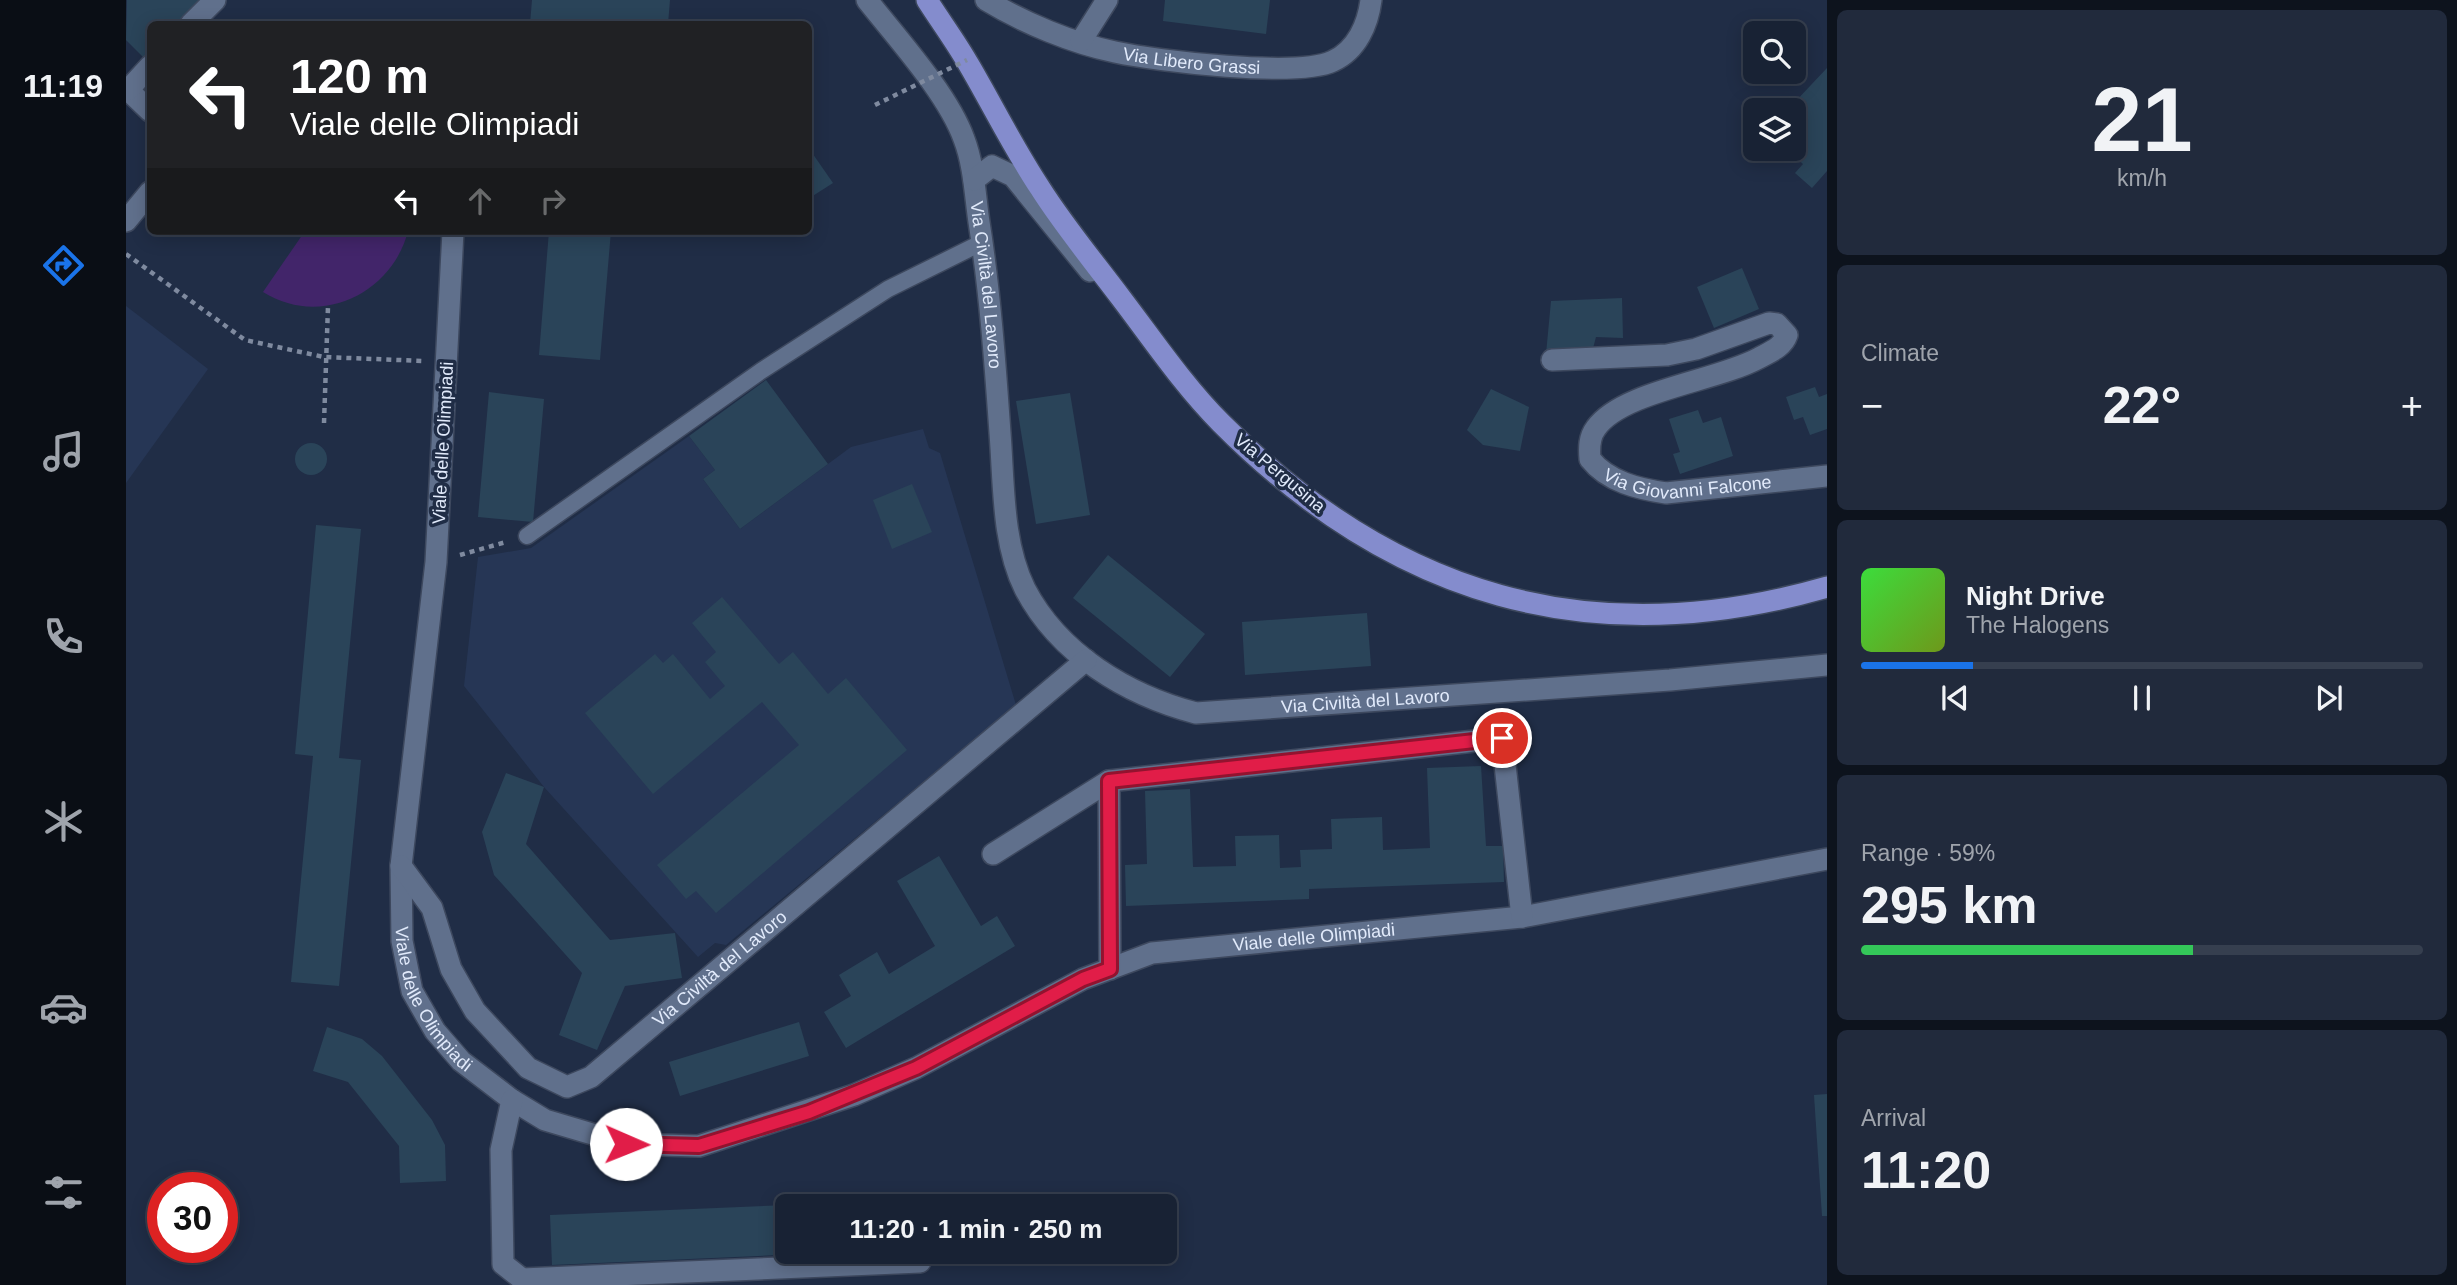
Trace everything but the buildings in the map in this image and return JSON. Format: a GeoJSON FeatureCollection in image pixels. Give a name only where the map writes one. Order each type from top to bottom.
{"type":"FeatureCollection","features":[{"type":"Feature","properties":{"kind":"main road","name":"Via Pergusina"},"geometry":{"type":"LineString","coordinates":[[929,2],[967,60],[1039,188],[1219,422],[1318,506],[1373,542],[1428,571],[1495,596],[1587,614],[1641,616],[1717,611],[1779,600],[1827,587]]}},
{"type":"Feature","properties":{"kind":"street"},"geometry":{"type":"LineString","coordinates":[[194,21],[215,0]]}},
{"type":"Feature","properties":{"kind":"street","name":"Via Civiltà del Lavoro"},"geometry":{"type":"LineString","coordinates":[[867,0],[928,78],[964,138],[974,180],[982,242],[1007,523],[1015,562],[1025,588],[1047,624],[1086,660],[1125,688],[1163,705],[1196,713],[1670,680],[1827,665]]}},
{"type":"Feature","properties":{"kind":"street","name":"Via Libero Grassi"},"geometry":{"type":"LineString","coordinates":[[986,0],[1006,12],[1115,52],[1254,68],[1298,69],[1333,61],[1353,46],[1364,28],[1371,0]]}},
{"type":"Feature","properties":{"kind":"street"},"geometry":{"type":"LineString","coordinates":[[1081,41],[1107,0]]}},
{"type":"Feature","properties":{"kind":"street"},"geometry":{"type":"LineString","coordinates":[[147,69],[127,89],[147,107]]}},
{"type":"Feature","properties":{"kind":"street"},"geometry":{"type":"LineString","coordinates":[[974,180],[992,166],[1013,176],[1070,249],[1155,342]]}},
{"type":"Feature","properties":{"kind":"street"},"geometry":{"type":"LineString","coordinates":[[126,221],[147,196]]}},
{"type":"Feature","properties":{"kind":"street","name":"Viale delle Olimpiadi"},"geometry":{"type":"LineString","coordinates":[[453,235],[436,562],[401,866],[401,941],[412,991],[435,1031],[461,1061],[512,1100],[545,1120],[626,1144],[699,1146],[854,1095],[916,1068],[1083,979],[1152,953],[1522,917],[1827,859]]}},
{"type":"Feature","properties":{"kind":"street","name":"Via Giovanni Falcone"},"geometry":{"type":"LineString","coordinates":[[1552,360],[1667,355],[1696,349],[1769,323],[1777,324],[1787,335],[1785,342],[1763,356],[1731,371],[1618,408],[1597,426],[1591,436],[1590,459],[1615,478],[1640,489],[1666,493],[1827,476]]}},
{"type":"Feature","properties":{"kind":"street","name":"Via Civiltà del Lavoro"},"geometry":{"type":"LineString","coordinates":[[401,866],[432,908],[451,969],[475,1011],[528,1068],[567,1087],[592,1077],[1086,660]]}},
{"type":"Feature","properties":{"kind":"street"},"geometry":{"type":"LineString","coordinates":[[993,854],[1109,781],[1502,738],[1522,917]]}},
{"type":"Feature","properties":{"kind":"street"},"geometry":{"type":"LineString","coordinates":[[1109,781],[1110,969]]}},
{"type":"Feature","properties":{"kind":"street"},"geometry":{"type":"LineString","coordinates":[[512,1100],[501,1150],[503,1264],[522,1279],[873,1264]]}},
{"type":"Feature","properties":{"kind":"lane"},"geometry":{"type":"LineString","coordinates":[[527,536],[761,370],[888,289],[982,242]]}},
{"type":"Feature","properties":{"kind":"path"},"geometry":{"type":"LineString","coordinates":[[875,105],[967,60]]}},
{"type":"Feature","properties":{"kind":"path"},"geometry":{"type":"LineString","coordinates":[[126,254],[244,340],[324,357],[432,361]]}},
{"type":"Feature","properties":{"kind":"path"},"geometry":{"type":"LineString","coordinates":[[324,423],[324,357],[328,306]]}},
{"type":"Feature","properties":{"kind":"path"},"geometry":{"type":"LineString","coordinates":[[436,562],[527,536]]}},
{"type":"Feature","properties":{"kind":"shaded area"},"geometry":{"type":"Polygon","coordinates":[[[302,235],[407,235],[400,253],[387,272],[351,299],[330,305],[307,307],[285,302],[263,292],[302,235]]]}},
{"type":"Feature","properties":{"kind":"shaded area"},"geometry":{"type":"Polygon","coordinates":[[[126,306],[208,369],[126,483],[126,306]]]}},
{"type":"Feature","properties":{"kind":"shaded area"},"geometry":{"type":"Polygon","coordinates":[[[923,429],[929,448],[940,453],[1016,705],[726,945],[715,943],[698,957],[544,787],[464,686],[478,557],[531,548],[689,436],[715,470],[703,479],[740,529],[851,447],[923,429]]]}},
{"type":"Feature","properties":{"kind":"route"},"geometry":{"type":"LineString","coordinates":[[626,1144],[699,1146],[809,1112],[916,1068],[1083,979],[1110,969],[1109,781],[1502,738]]}}]}
